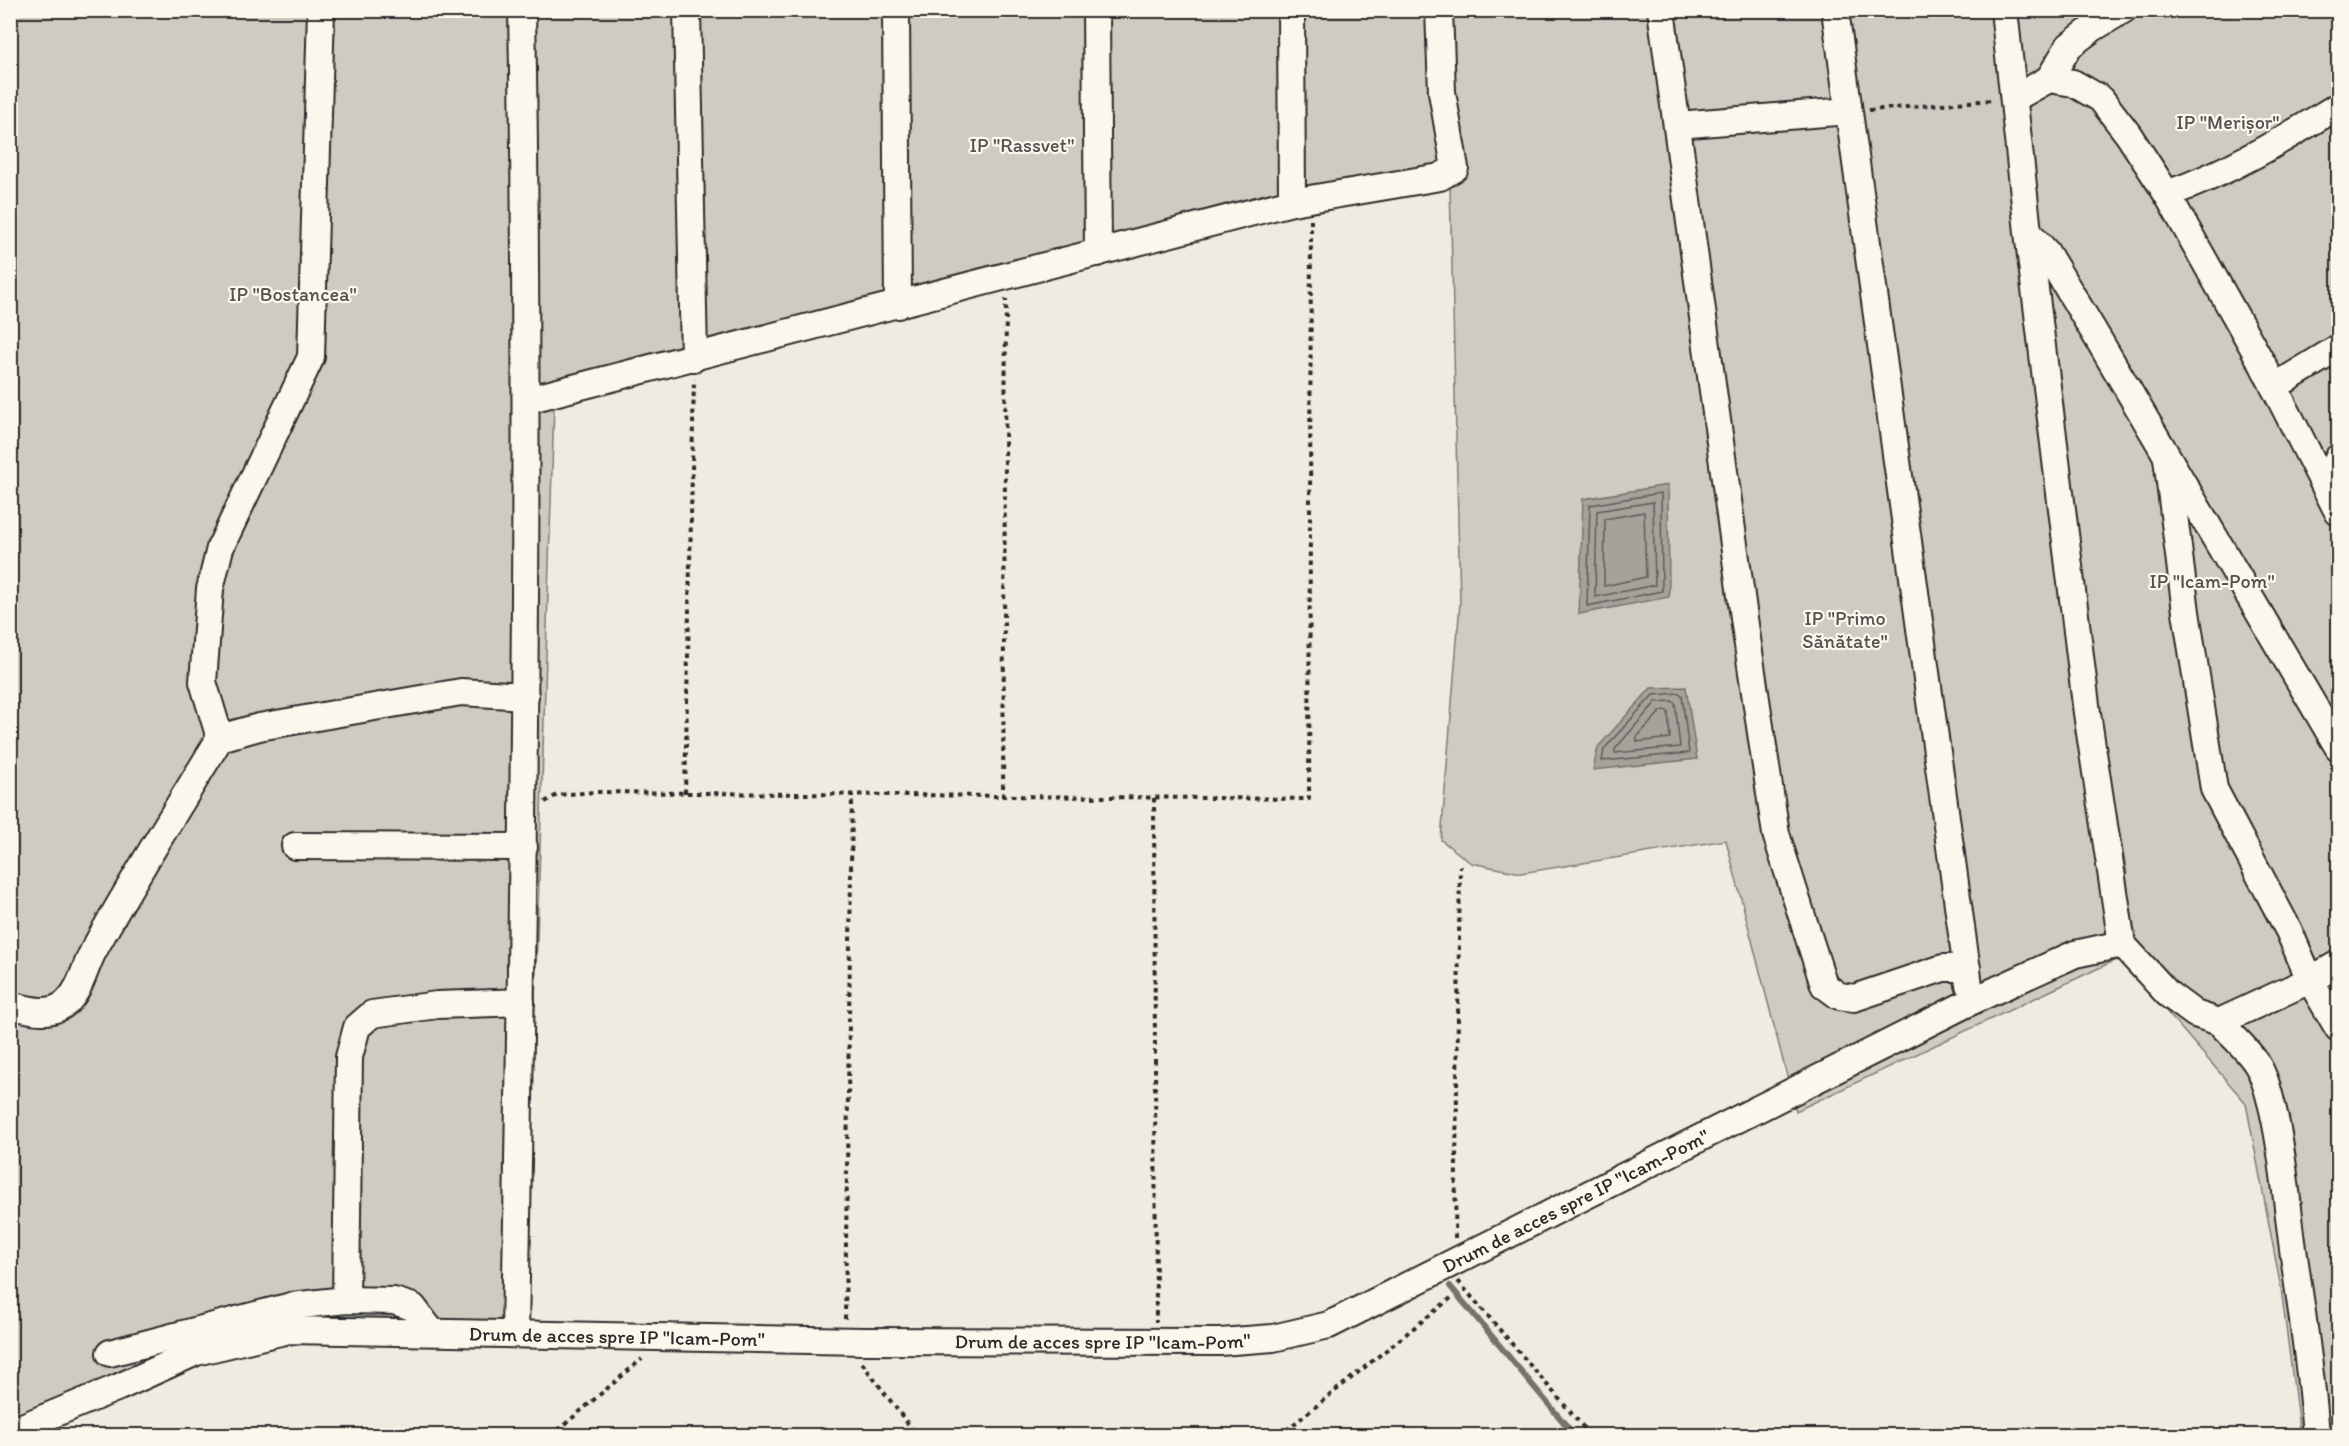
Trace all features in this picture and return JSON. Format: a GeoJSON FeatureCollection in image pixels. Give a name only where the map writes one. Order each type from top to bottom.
{"type":"FeatureCollection","features":[{"type":"Feature","properties":{"kind":"street"},"geometry":{"type":"LineString","coordinates":[[220,738],[203,682],[210,589],[220,548],[311,357],[321,10]]}},
{"type":"Feature","properties":{"kind":"street"},"geometry":{"type":"LineString","coordinates":[[687,10],[694,358]]}},
{"type":"Feature","properties":{"kind":"street"},"geometry":{"type":"LineString","coordinates":[[896,10],[898,305]]}},
{"type":"Feature","properties":{"kind":"street"},"geometry":{"type":"LineString","coordinates":[[1096,10],[1098,253]]}},
{"type":"Feature","properties":{"kind":"street"},"geometry":{"type":"LineString","coordinates":[[1291,10],[1302,201]]}},
{"type":"Feature","properties":{"kind":"street"},"geometry":{"type":"LineString","coordinates":[[527,400],[1302,201],[1440,177],[1455,168],[1442,92],[1439,10]]}},
{"type":"Feature","properties":{"kind":"street"},"geometry":{"type":"LineString","coordinates":[[1661,10],[1745,625],[1776,834],[1824,986],[1839,996],[1854,998],[1943,968],[1967,968]]}},
{"type":"Feature","properties":{"kind":"street"},"geometry":{"type":"LineString","coordinates":[[1835,10],[1970,1002]]}},
{"type":"Feature","properties":{"kind":"street"},"geometry":{"type":"LineString","coordinates":[[2004,10],[2028,232],[2087,713],[2122,944],[2168,994],[2194,1014],[2219,1022],[2259,1067],[2278,1130],[2287,1184],[2316,1436]]}},
{"type":"Feature","properties":{"kind":"street"},"geometry":{"type":"LineString","coordinates":[[2015,98],[2049,79],[2069,46],[2092,28],[2123,10]]}},
{"type":"Feature","properties":{"kind":"street"},"geometry":{"type":"LineString","coordinates":[[515,1333],[524,847],[527,400],[522,14]]}},
{"type":"Feature","properties":{"kind":"street"},"geometry":{"type":"LineString","coordinates":[[2049,79],[2073,83],[2101,99],[2128,134],[2167,194],[2274,387],[2338,512]]}},
{"type":"Feature","properties":{"kind":"street"},"geometry":{"type":"LineString","coordinates":[[2167,194],[2185,188],[2277,143],[2338,106]]}},
{"type":"Feature","properties":{"kind":"street"},"geometry":{"type":"LineString","coordinates":[[1678,125],[1848,111]]}},
{"type":"Feature","properties":{"kind":"street"},"geometry":{"type":"LineString","coordinates":[[2028,232],[2046,252],[2338,747]]}},
{"type":"Feature","properties":{"kind":"street"},"geometry":{"type":"LineString","coordinates":[[2274,387],[2338,348]]}},
{"type":"Feature","properties":{"kind":"street"},"geometry":{"type":"LineString","coordinates":[[2168,458],[2186,612],[2214,789],[2289,932],[2310,980],[2338,1028]]}},
{"type":"Feature","properties":{"kind":"street"},"geometry":{"type":"LineString","coordinates":[[2325,486],[2338,458]]}},
{"type":"Feature","properties":{"kind":"street"},"geometry":{"type":"LineString","coordinates":[[10,1005],[33,1011],[49,1011],[66,1004],[76,991],[94,949],[220,738],[259,727],[461,692],[525,696]]}},
{"type":"Feature","properties":{"kind":"street"},"geometry":{"type":"LineString","coordinates":[[295,846],[524,847]]}},
{"type":"Feature","properties":{"kind":"street","name":"Drum de acces spre IP \"Icam-Pom\""},"geometry":{"type":"LineString","coordinates":[[10,1432],[196,1352],[290,1330],[845,1341],[1220,1342],[1273,1338],[1329,1325],[1970,1002],[2075,954],[2122,944]]}},
{"type":"Feature","properties":{"kind":"street"},"geometry":{"type":"LineString","coordinates":[[2219,1022],[2310,980],[2338,964]]}},
{"type":"Feature","properties":{"kind":"street"},"geometry":{"type":"LineString","coordinates":[[345,1300],[349,1057],[357,1027],[372,1014],[437,1005],[521,1002]]}},
{"type":"Feature","properties":{"kind":"street"},"geometry":{"type":"LineString","coordinates":[[110,1353],[291,1306],[345,1300],[394,1301],[413,1307],[432,1332]]}},
{"type":"Feature","properties":{"kind":"path"},"geometry":{"type":"LineString","coordinates":[[52,10],[77,14],[110,10]]}},
{"type":"Feature","properties":{"kind":"path"},"geometry":{"type":"LineString","coordinates":[[358,10],[522,14]]}},
{"type":"Feature","properties":{"kind":"path"},"geometry":{"type":"LineString","coordinates":[[1848,111],[2015,98]]}},
{"type":"Feature","properties":{"kind":"path"},"geometry":{"type":"LineString","coordinates":[[524,816],[557,795],[595,792],[1309,799],[1302,201]]}},
{"type":"Feature","properties":{"kind":"path"},"geometry":{"type":"LineString","coordinates":[[1003,796],[1006,277]]}},
{"type":"Feature","properties":{"kind":"path"},"geometry":{"type":"LineString","coordinates":[[685,793],[694,358]]}},
{"type":"Feature","properties":{"kind":"path"},"geometry":{"type":"LineString","coordinates":[[852,795],[845,1341],[917,1436]]}},
{"type":"Feature","properties":{"kind":"path"},"geometry":{"type":"LineString","coordinates":[[1154,798],[1156,1342]]}},
{"type":"Feature","properties":{"kind":"path"},"geometry":{"type":"LineString","coordinates":[[1460,866],[1451,1265],[1591,1436]]}},
{"type":"Feature","properties":{"kind":"path"},"geometry":{"type":"LineString","coordinates":[[1279,1436],[1451,1298]]}},
{"type":"Feature","properties":{"kind":"path"},"geometry":{"type":"LineString","coordinates":[[551,1436],[668,1336]]}},
{"type":"Feature","properties":{"kind":"green space"},"geometry":{"type":"Polygon","coordinates":[[[10,11],[2338,11],[2338,1435],[2300,1435],[2281,1288],[2246,1103],[2120,958],[1796,1111],[1726,840],[1521,873],[1471,863],[1441,840],[1460,603],[1450,184],[1301,208],[885,321],[554,406],[524,1348],[316,1343],[229,1351],[38,1435],[11,1435],[10,11]],[[2022,77],[2104,762],[2127,874],[2106,762],[2022,77]]]}},
{"type":"Feature","properties":{"kind":"water"},"geometry":{"type":"Polygon","coordinates":[[[1668,485],[1669,597],[1579,614],[1583,499],[1668,485]]]}},
{"type":"Feature","properties":{"kind":"water"},"geometry":{"type":"Polygon","coordinates":[[[1686,687],[1697,759],[1593,770],[1598,747],[1651,688],[1686,687]]]}},
{"type":"Feature","properties":{"kind":"waterway"},"geometry":{"type":"LineString","coordinates":[[1450,1286],[1575,1436]]}},
{"type":"Feature","properties":{"kind":"park label","name":"IP \"Merișor\""},"geometry":{"type":"Point","coordinates":[2228,122]}},
{"type":"Feature","properties":{"kind":"park label","name":"IP \"Rassvet\""},"geometry":{"type":"Point","coordinates":[1022,145]}},
{"type":"Feature","properties":{"kind":"park label","name":"IP \"Bostancea\""},"geometry":{"type":"Point","coordinates":[293,294]}},
{"type":"Feature","properties":{"kind":"park label","name":"IP \"Icam-Pom\""},"geometry":{"type":"Point","coordinates":[2212,581]}},
{"type":"Feature","properties":{"kind":"park label","name":"IP \"Primo Sănătate\""},"geometry":{"type":"Point","coordinates":[1845,630]}}]}
